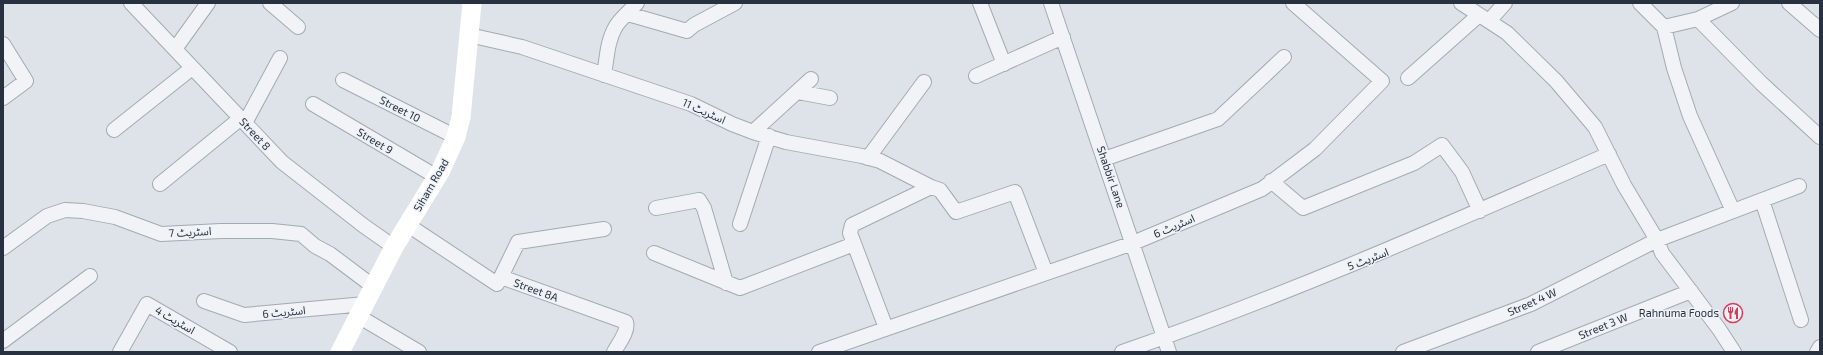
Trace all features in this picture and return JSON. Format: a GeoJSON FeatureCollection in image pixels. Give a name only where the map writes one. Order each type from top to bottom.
{"type":"FeatureCollection","features":[{"type":"Feature","properties":{"kind":"street","name":"Street 8"},"geometry":{"type":"LineString","coordinates":[[131,3],[282,162],[364,226],[394,247]]}},
{"type":"Feature","properties":{"kind":"street"},"geometry":{"type":"LineString","coordinates":[[175,49],[208,3]]}},
{"type":"Feature","properties":{"kind":"street"},"geometry":{"type":"LineString","coordinates":[[270,3],[298,27]]}},
{"type":"Feature","properties":{"kind":"street","name":"Siham Road"},"geometry":{"type":"LineString","coordinates":[[340,352],[394,247],[437,177],[456,137],[461,117],[472,3]]}},
{"type":"Feature","properties":{"kind":"street"},"geometry":{"type":"LineString","coordinates":[[604,75],[608,44],[612,33],[616,25],[632,8],[687,31],[694,25],[735,3]]}},
{"type":"Feature","properties":{"kind":"street"},"geometry":{"type":"LineString","coordinates":[[980,3],[1004,64]]}},
{"type":"Feature","properties":{"kind":"street","name":"Shabbir Lane"},"geometry":{"type":"LineString","coordinates":[[1051,3],[1104,160],[1134,243],[1169,352]]}},
{"type":"Feature","properties":{"kind":"street","name":"اسٹریٹ 6"},"geometry":{"type":"LineString","coordinates":[[819,352],[1134,243],[1262,189],[1315,149],[1382,81],[1293,3]]}},
{"type":"Feature","properties":{"kind":"street"},"geometry":{"type":"LineString","coordinates":[[1461,3],[1506,33],[1556,81],[1596,127],[1624,185],[1657,240],[1662,254],[1691,291],[1734,352]]}},
{"type":"Feature","properties":{"kind":"street"},"geometry":{"type":"LineString","coordinates":[[1408,78],[1505,3]]}},
{"type":"Feature","properties":{"kind":"street"},"geometry":{"type":"LineString","coordinates":[[1640,3],[1664,27],[1674,68],[1690,116],[1733,211]]}},
{"type":"Feature","properties":{"kind":"street"},"geometry":{"type":"LineString","coordinates":[[1664,27],[1698,19],[1732,3]]}},
{"type":"Feature","properties":{"kind":"street"},"geometry":{"type":"LineString","coordinates":[[1789,3],[1820,30]]}},
{"type":"Feature","properties":{"kind":"street"},"geometry":{"type":"LineString","coordinates":[[1698,19],[1762,83],[1820,137]]}},
{"type":"Feature","properties":{"kind":"street","name":"اسٹریٹ 11"},"geometry":{"type":"LineString","coordinates":[[468,35],[522,47],[692,104],[732,124],[753,132],[786,142],[868,158],[880,162],[929,189],[940,190],[956,212],[1015,192],[1046,273]]}},
{"type":"Feature","properties":{"kind":"street"},"geometry":{"type":"LineString","coordinates":[[976,76],[1063,37]]}},
{"type":"Feature","properties":{"kind":"street"},"geometry":{"type":"LineString","coordinates":[[3,44],[26,81],[3,98]]}},
{"type":"Feature","properties":{"kind":"street"},"geometry":{"type":"LineString","coordinates":[[1104,160],[1218,119],[1284,57]]}},
{"type":"Feature","properties":{"kind":"street"},"geometry":{"type":"LineString","coordinates":[[160,184],[243,121],[280,58]]}},
{"type":"Feature","properties":{"kind":"street"},"geometry":{"type":"LineString","coordinates":[[114,130],[192,68]]}},
{"type":"Feature","properties":{"kind":"street"},"geometry":{"type":"LineString","coordinates":[[753,132],[811,79]]}},
{"type":"Feature","properties":{"kind":"street","name":"Street 10"},"geometry":{"type":"LineString","coordinates":[[343,80],[456,137]]}},
{"type":"Feature","properties":{"kind":"street"},"geometry":{"type":"LineString","coordinates":[[868,158],[924,82]]}},
{"type":"Feature","properties":{"kind":"street"},"geometry":{"type":"LineString","coordinates":[[798,92],[830,98]]}},
{"type":"Feature","properties":{"kind":"street","name":"Street 9"},"geometry":{"type":"LineString","coordinates":[[313,104],[437,177]]}},
{"type":"Feature","properties":{"kind":"street"},"geometry":{"type":"LineString","coordinates":[[740,224],[769,136]]}},
{"type":"Feature","properties":{"kind":"street"},"geometry":{"type":"LineString","coordinates":[[1271,181],[1303,208],[1414,163],[1442,145],[1462,172],[1480,211]]}},
{"type":"Feature","properties":{"kind":"street","name":"اسٹریٹ 5"},"geometry":{"type":"LineString","coordinates":[[1122,352],[1164,338],[1394,248],[1609,154]]}},
{"type":"Feature","properties":{"kind":"street","name":"Street 4 W"},"geometry":{"type":"LineString","coordinates":[[1402,352],[1531,304],[1657,240],[1799,186]]}},
{"type":"Feature","properties":{"kind":"street"},"geometry":{"type":"LineString","coordinates":[[886,328],[850,233],[852,225],[929,189]]}},
{"type":"Feature","properties":{"kind":"street"},"geometry":{"type":"LineString","coordinates":[[656,208],[699,200],[704,208],[726,283]]}},
{"type":"Feature","properties":{"kind":"street"},"geometry":{"type":"LineString","coordinates":[[1762,200],[1801,320]]}},
{"type":"Feature","properties":{"kind":"street","name":"اسٹریٹ 7"},"geometry":{"type":"LineString","coordinates":[[3,248],[47,216],[65,210],[83,211],[115,217],[161,234],[272,230],[301,234],[315,246],[330,254],[374,287]]}},
{"type":"Feature","properties":{"kind":"street","name":"Street 8A"},"geometry":{"type":"LineString","coordinates":[[408,225],[496,284],[501,276],[626,322],[628,326],[614,352]]}},
{"type":"Feature","properties":{"kind":"street"},"geometry":{"type":"LineString","coordinates":[[501,276],[518,242],[604,229]]}},
{"type":"Feature","properties":{"kind":"street"},"geometry":{"type":"LineString","coordinates":[[654,253],[740,288],[854,244]]}},
{"type":"Feature","properties":{"kind":"street"},"geometry":{"type":"LineString","coordinates":[[3,342],[90,276]]}},
{"type":"Feature","properties":{"kind":"street","name":"Street 3 W"},"geometry":{"type":"LineString","coordinates":[[1538,352],[1691,291]]}},
{"type":"Feature","properties":{"kind":"street","name":"اسٹریٹ 6"},"geometry":{"type":"LineString","coordinates":[[204,301],[244,315],[362,310]]}},
{"type":"Feature","properties":{"kind":"street","name":"اسٹریٹ 4"},"geometry":{"type":"LineString","coordinates":[[120,352],[147,304],[230,352]]}},
{"type":"Feature","properties":{"kind":"street"},"geometry":{"type":"LineString","coordinates":[[362,310],[419,352]]}},
{"type":"Feature","properties":{"kind":"street"},"geometry":{"type":"LineString","coordinates":[[1817,352],[1820,347]]}},
{"type":"Feature","properties":{"kind":"place","name":"Rahnuma Foods"},"geometry":{"type":"Point","coordinates":[1733,313]}}]}
